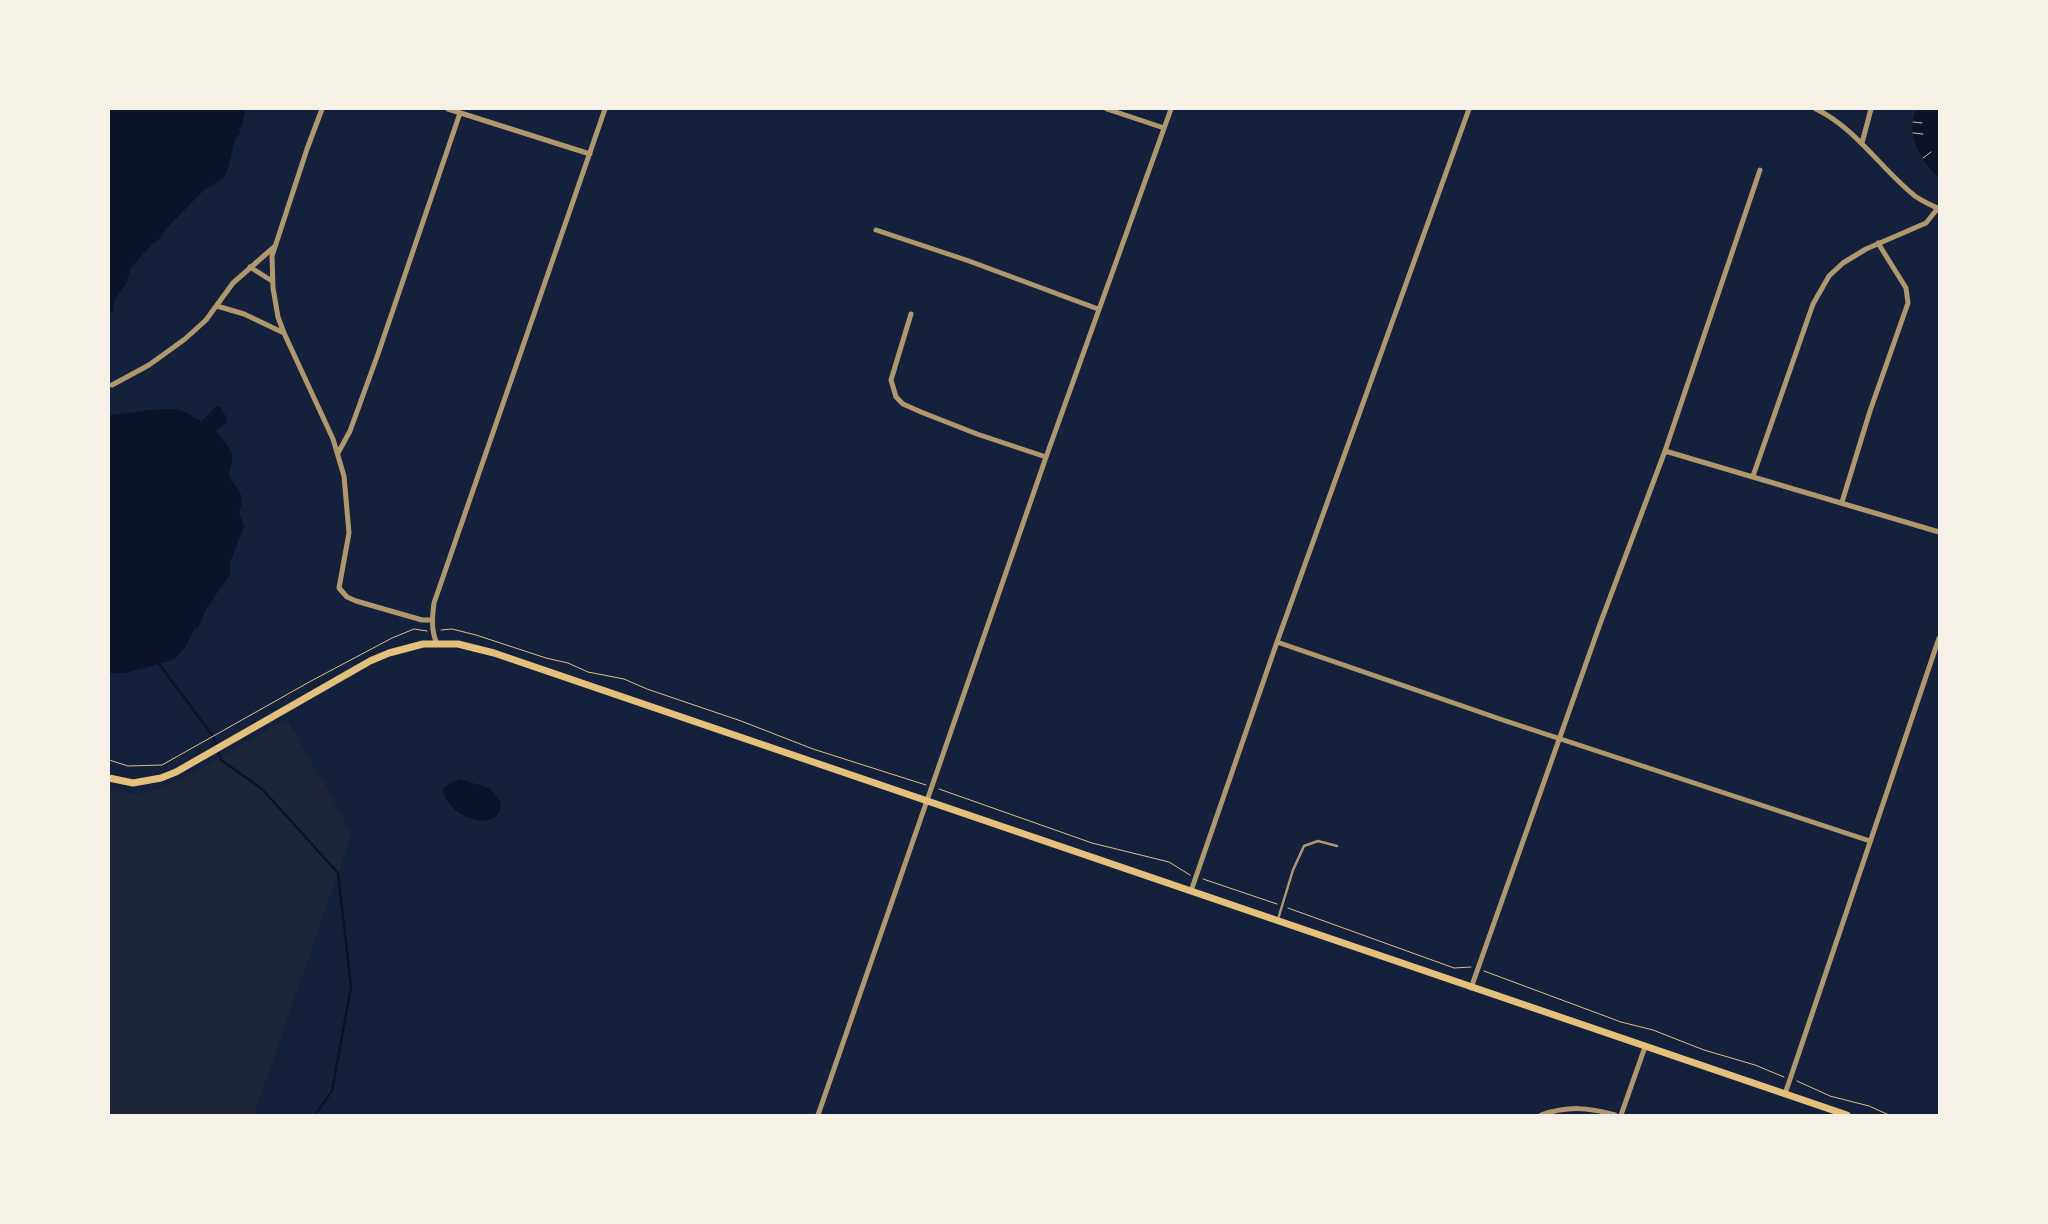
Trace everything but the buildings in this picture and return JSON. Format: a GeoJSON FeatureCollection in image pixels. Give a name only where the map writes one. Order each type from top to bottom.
{"type":"FeatureCollection","features":[{"type":"Feature","properties":{"kind":"main road"},"geometry":{"type":"LineString","coordinates":[[109,778],[133,783],[161,778],[176,772],[370,661],[389,653],[423,644],[458,644],[501,656],[926,800],[1846,1115]]}},
{"type":"Feature","properties":{"kind":"street"},"geometry":{"type":"LineString","coordinates":[[322,109],[275,247],[271,270],[278,317],[333,439],[344,476],[349,533],[339,588],[347,597],[422,620],[432,620]]}},
{"type":"Feature","properties":{"kind":"street"},"geometry":{"type":"LineString","coordinates":[[448,109],[590,154]]}},
{"type":"Feature","properties":{"kind":"street"},"geometry":{"type":"LineString","coordinates":[[437,644],[432,620],[434,603],[605,109]]}},
{"type":"Feature","properties":{"kind":"street"},"geometry":{"type":"LineString","coordinates":[[1107,109],[1164,128]]}},
{"type":"Feature","properties":{"kind":"street"},"geometry":{"type":"LineString","coordinates":[[818,1115],[1046,457],[1171,109]]}},
{"type":"Feature","properties":{"kind":"street"},"geometry":{"type":"LineString","coordinates":[[1191,891],[1276,642],[1469,109]]}},
{"type":"Feature","properties":{"kind":"street"},"geometry":{"type":"LineString","coordinates":[[1752,476],[1813,304],[1829,276],[1843,263],[1878,243],[1926,223],[1939,208],[1917,197],[1890,173],[1845,126],[1816,109]]}},
{"type":"Feature","properties":{"kind":"street"},"geometry":{"type":"LineString","coordinates":[[1862,143],[1871,109]]}},
{"type":"Feature","properties":{"kind":"street"},"geometry":{"type":"LineString","coordinates":[[338,453],[350,431],[378,354],[460,113]]}},
{"type":"Feature","properties":{"kind":"street"},"geometry":{"type":"LineString","coordinates":[[1471,988],[1600,624],[1665,451],[1760,170]]}},
{"type":"Feature","properties":{"kind":"street"},"geometry":{"type":"LineString","coordinates":[[876,230],[969,261],[1098,309]]}},
{"type":"Feature","properties":{"kind":"street"},"geometry":{"type":"LineString","coordinates":[[1842,502],[1870,411],[1908,303],[1906,288],[1878,243]]}},
{"type":"Feature","properties":{"kind":"street"},"geometry":{"type":"LineString","coordinates":[[112,385],[149,364],[186,339],[206,320],[233,283],[250,266],[275,247]]}},
{"type":"Feature","properties":{"kind":"street"},"geometry":{"type":"LineString","coordinates":[[250,266],[272,281]]}},
{"type":"Feature","properties":{"kind":"street"},"geometry":{"type":"LineString","coordinates":[[217,306],[244,314],[284,333]]}},
{"type":"Feature","properties":{"kind":"street"},"geometry":{"type":"LineString","coordinates":[[911,314],[891,380],[896,397],[903,404],[921,412],[977,434],[1046,457]]}},
{"type":"Feature","properties":{"kind":"street"},"geometry":{"type":"LineString","coordinates":[[1665,451],[1939,532]]}},
{"type":"Feature","properties":{"kind":"street"},"geometry":{"type":"LineString","coordinates":[[1785,1094],[1939,638]]}},
{"type":"Feature","properties":{"kind":"street"},"geometry":{"type":"LineString","coordinates":[[1276,642],[1870,841]]}},
{"type":"Feature","properties":{"kind":"street"},"geometry":{"type":"LineString","coordinates":[[1621,1115],[1646,1047]]}},
{"type":"Feature","properties":{"kind":"street"},"geometry":{"type":"LineString","coordinates":[[1541,1115],[1572,1108],[1588,1108],[1614,1115]]}},
{"type":"Feature","properties":{"kind":"lane"},"geometry":{"type":"LineString","coordinates":[[1277,920],[1293,870],[1304,846],[1318,841],[1337,846]]}},
{"type":"Feature","properties":{"kind":"path"},"geometry":{"type":"LineString","coordinates":[[1913,122],[1922,123]]}},
{"type":"Feature","properties":{"kind":"path"},"geometry":{"type":"LineString","coordinates":[[1913,133],[1923,134]]}},
{"type":"Feature","properties":{"kind":"path"},"geometry":{"type":"LineString","coordinates":[[1923,158],[1931,152]]}},
{"type":"Feature","properties":{"kind":"path"},"geometry":{"type":"LineString","coordinates":[[109,760],[128,766],[162,764],[392,638],[414,629],[433,631],[452,628],[546,658],[568,663],[588,672],[624,679],[813,749],[931,787],[1092,843],[1169,862],[1196,877],[1454,968],[1478,968],[1507,981],[1621,1022],[1654,1030],[1704,1050],[1755,1065],[1830,1096],[1869,1106],[1889,1115]]}},
{"type":"Feature","properties":{"kind":"shaded area"},"geometry":{"type":"Polygon","coordinates":[[[109,109],[246,109],[242,125],[239,128],[240,133],[234,142],[229,166],[224,178],[204,190],[130,269],[127,283],[114,301],[113,311],[109,315],[109,109]]]}},
{"type":"Feature","properties":{"kind":"shaded area"},"geometry":{"type":"Polygon","coordinates":[[[1916,109],[1939,109],[1939,178],[1926,164],[1917,147],[1912,128],[1916,109]]]}},
{"type":"Feature","properties":{"kind":"shaded area"},"geometry":{"type":"Polygon","coordinates":[[[216,406],[220,407],[227,418],[226,423],[216,430],[232,455],[229,475],[240,492],[242,500],[239,513],[244,526],[230,563],[230,574],[205,611],[198,628],[194,630],[186,646],[174,660],[125,673],[109,673],[109,415],[171,409],[183,411],[202,421],[216,406]]]}},
{"type":"Feature","properties":{"kind":"shaded area"},"geometry":{"type":"Polygon","coordinates":[[[287,719],[352,833],[254,1115],[109,1115],[109,789],[137,793],[161,788],[180,780],[287,719]]]}},
{"type":"Feature","properties":{"kind":"shaded area"},"geometry":{"type":"Polygon","coordinates":[[[460,779],[489,788],[501,802],[499,813],[492,819],[483,821],[472,819],[452,807],[446,798],[443,788],[460,779]]]}},
{"type":"Feature","properties":{"kind":"waterway"},"geometry":{"type":"LineString","coordinates":[[159,664],[213,736],[221,760],[262,789],[338,873],[351,987],[332,1091],[315,1115]]}}]}
